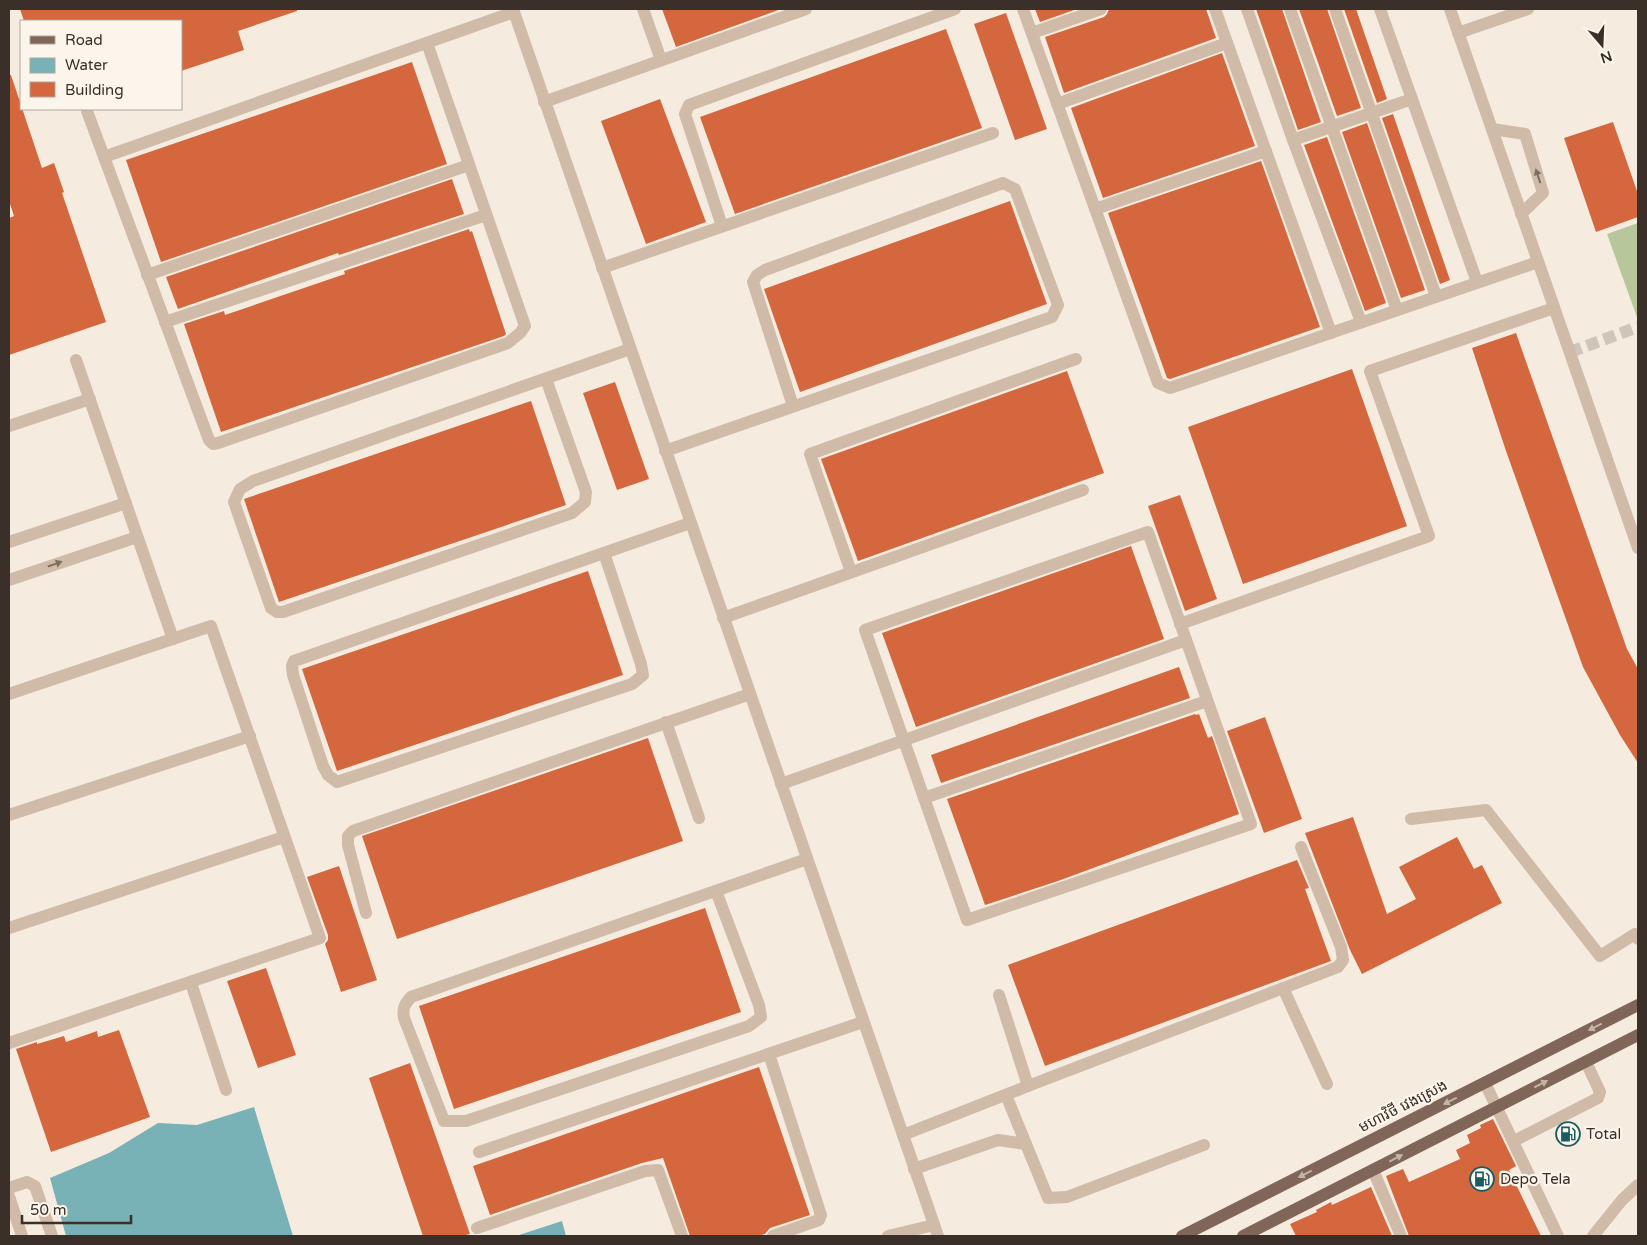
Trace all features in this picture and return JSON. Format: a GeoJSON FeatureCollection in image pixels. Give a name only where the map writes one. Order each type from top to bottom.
{"type":"FeatureCollection","features":[{"type":"Feature","properties":{"kind":"main road","name":"មហាវិថី វេងស្រេង"},"geometry":{"type":"LineString","coordinates":[[1182,1236],[1638,1005]]}},
{"type":"Feature","properties":{"kind":"main road"},"geometry":{"type":"LineString","coordinates":[[1248,1235],[1638,1035]]}},
{"type":"Feature","properties":{"kind":"street"},"geometry":{"type":"LineString","coordinates":[[643,9],[661,60]]}},
{"type":"Feature","properties":{"kind":"street"},"geometry":{"type":"LineString","coordinates":[[544,102],[806,9]]}},
{"type":"Feature","properties":{"kind":"street"},"geometry":{"type":"LineString","coordinates":[[722,226],[685,114],[689,105],[955,9]]}},
{"type":"Feature","properties":{"kind":"street"},"geometry":{"type":"LineString","coordinates":[[1023,9],[1158,383],[1170,388],[1538,262]]}},
{"type":"Feature","properties":{"kind":"street"},"geometry":{"type":"LineString","coordinates":[[1032,33],[1101,9]]}},
{"type":"Feature","properties":{"kind":"street"},"geometry":{"type":"LineString","coordinates":[[1215,9],[1331,333]]}},
{"type":"Feature","properties":{"kind":"street"},"geometry":{"type":"LineString","coordinates":[[1247,9],[1293,140],[1361,322]]}},
{"type":"Feature","properties":{"kind":"street"},"geometry":{"type":"LineString","coordinates":[[1290,9],[1397,310]]}},
{"type":"Feature","properties":{"kind":"street"},"geometry":{"type":"LineString","coordinates":[[1335,9],[1436,296]]}},
{"type":"Feature","properties":{"kind":"street"},"geometry":{"type":"LineString","coordinates":[[1380,9],[1477,282]]}},
{"type":"Feature","properties":{"kind":"street"},"geometry":{"type":"LineString","coordinates":[[1450,9],[1638,548]]}},
{"type":"Feature","properties":{"kind":"street"},"geometry":{"type":"LineString","coordinates":[[1458,33],[1528,9]]}},
{"type":"Feature","properties":{"kind":"street"},"geometry":{"type":"LineString","coordinates":[[104,157],[428,43],[514,10],[544,102],[936,1231],[888,1236]]}},
{"type":"Feature","properties":{"kind":"street"},"geometry":{"type":"LineString","coordinates":[[87,111],[209,440],[213,444],[508,343],[525,326],[428,43]]}},
{"type":"Feature","properties":{"kind":"street"},"geometry":{"type":"LineString","coordinates":[[1057,104],[1227,43]]}},
{"type":"Feature","properties":{"kind":"street"},"geometry":{"type":"LineString","coordinates":[[1293,140],[1412,99]]}},
{"type":"Feature","properties":{"kind":"street"},"geometry":{"type":"LineString","coordinates":[[1492,129],[1525,134],[1543,193],[1521,214]]}},
{"type":"Feature","properties":{"kind":"street"},"geometry":{"type":"LineString","coordinates":[[602,268],[993,133]]}},
{"type":"Feature","properties":{"kind":"street"},"geometry":{"type":"LineString","coordinates":[[1095,209],[1266,151]]}},
{"type":"Feature","properties":{"kind":"street"},"geometry":{"type":"LineString","coordinates":[[147,275],[469,165]]}},
{"type":"Feature","properties":{"kind":"street"},"geometry":{"type":"LineString","coordinates":[[665,451],[1052,317],[1058,305],[1016,189],[1003,183],[757,274],[753,282],[793,406]]}},
{"type":"Feature","properties":{"kind":"street"},"geometry":{"type":"LineString","coordinates":[[165,322],[486,215]]}},
{"type":"Feature","properties":{"kind":"street"},"geometry":{"type":"LineString","coordinates":[[1180,624],[1429,536],[1370,371],[1554,308]]}},
{"type":"Feature","properties":{"kind":"street"},"geometry":{"type":"LineString","coordinates":[[546,379],[586,492],[585,502],[572,514],[283,612],[277,612],[271,608],[234,502],[240,489],[253,481],[630,349]]}},
{"type":"Feature","properties":{"kind":"street"},"geometry":{"type":"LineString","coordinates":[[851,572],[810,454],[1076,359]]}},
{"type":"Feature","properties":{"kind":"street"},"geometry":{"type":"LineString","coordinates":[[76,360],[173,639]]}},
{"type":"Feature","properties":{"kind":"street"},"geometry":{"type":"LineString","coordinates":[[9,426],[90,399]]}},
{"type":"Feature","properties":{"kind":"street"},"geometry":{"type":"LineString","coordinates":[[723,618],[1083,490]]}},
{"type":"Feature","properties":{"kind":"street"},"geometry":{"type":"LineString","coordinates":[[9,542],[126,503]]}},
{"type":"Feature","properties":{"kind":"street"},"geometry":{"type":"LineString","coordinates":[[604,553],[641,664],[643,675],[632,684],[337,782],[328,775],[323,766],[293,675],[292,666],[294,661],[690,523]]}},
{"type":"Feature","properties":{"kind":"street"},"geometry":{"type":"LineString","coordinates":[[1148,532],[1180,624],[1251,824],[967,920],[865,630],[1148,532]]}},
{"type":"Feature","properties":{"kind":"street"},"geometry":{"type":"LineString","coordinates":[[9,580],[138,537]]}},
{"type":"Feature","properties":{"kind":"street"},"geometry":{"type":"LineString","coordinates":[[9,694],[210,626],[320,938],[9,1044]]}},
{"type":"Feature","properties":{"kind":"street"},"geometry":{"type":"LineString","coordinates":[[781,784],[1186,640]]}},
{"type":"Feature","properties":{"kind":"street"},"geometry":{"type":"LineString","coordinates":[[366,913],[348,845],[348,836],[353,831],[750,694]]}},
{"type":"Feature","properties":{"kind":"street"},"geometry":{"type":"LineString","coordinates":[[924,798],[1207,701]]}},
{"type":"Feature","properties":{"kind":"street"},"geometry":{"type":"LineString","coordinates":[[666,722],[699,818]]}},
{"type":"Feature","properties":{"kind":"street"},"geometry":{"type":"LineString","coordinates":[[9,816],[250,736]]}},
{"type":"Feature","properties":{"kind":"street"},"geometry":{"type":"LineString","coordinates":[[1411,819],[1486,810],[1600,956],[1635,934],[1638,939]]}},
{"type":"Feature","properties":{"kind":"street"},"geometry":{"type":"LineString","coordinates":[[9,928],[284,837]]}},
{"type":"Feature","properties":{"kind":"street"},"geometry":{"type":"LineString","coordinates":[[903,1135],[1338,968],[1344,960],[1301,847]]}},
{"type":"Feature","properties":{"kind":"street"},"geometry":{"type":"LineString","coordinates":[[716,891],[759,1005],[761,1017],[750,1026],[466,1122],[444,1120],[404,1018],[404,1005],[411,997],[807,859]]}},
{"type":"Feature","properties":{"kind":"street"},"geometry":{"type":"LineString","coordinates":[[192,983],[226,1090]]}},
{"type":"Feature","properties":{"kind":"street"},"geometry":{"type":"LineString","coordinates":[[1283,988],[1327,1084]]}},
{"type":"Feature","properties":{"kind":"street"},"geometry":{"type":"LineString","coordinates":[[999,996],[1028,1086]]}},
{"type":"Feature","properties":{"kind":"street"},"geometry":{"type":"LineString","coordinates":[[479,1152],[864,1022]]}},
{"type":"Feature","properties":{"kind":"street"},"geometry":{"type":"LineString","coordinates":[[769,1054],[821,1215],[819,1220],[773,1236]]}},
{"type":"Feature","properties":{"kind":"street"},"geometry":{"type":"LineString","coordinates":[[1514,1141],[1598,1098],[1600,1092],[1586,1062]]}},
{"type":"Feature","properties":{"kind":"street"},"geometry":{"type":"LineString","coordinates":[[1485,1082],[1558,1236]]}},
{"type":"Feature","properties":{"kind":"street"},"geometry":{"type":"LineString","coordinates":[[1006,1095],[1048,1198],[1067,1197],[1204,1145]]}},
{"type":"Feature","properties":{"kind":"street"},"geometry":{"type":"LineString","coordinates":[[914,1169],[998,1140],[1026,1144]]}},
{"type":"Feature","properties":{"kind":"street"},"geometry":{"type":"LineString","coordinates":[[478,1228],[645,1171],[658,1170],[682,1236]]}},
{"type":"Feature","properties":{"kind":"street"},"geometry":{"type":"LineString","coordinates":[[1373,1170],[1401,1236]]}},
{"type":"Feature","properties":{"kind":"street"},"geometry":{"type":"LineString","coordinates":[[9,1188],[27,1182],[35,1186],[52,1236]]}},
{"type":"Feature","properties":{"kind":"street"},"geometry":{"type":"LineString","coordinates":[[1593,1236],[1622,1200],[1638,1185]]}},
{"type":"Feature","properties":{"kind":"street"},"geometry":{"type":"LineString","coordinates":[[9,1196],[22,1236]]}},
{"type":"Feature","properties":{"kind":"green space"},"geometry":{"type":"Polygon","coordinates":[[[1638,223],[1638,320],[1607,234],[1638,223]]]}},
{"type":"Feature","properties":{"kind":"water"},"geometry":{"type":"Polygon","coordinates":[[[254,1107],[293,1236],[66,1236],[50,1178],[109,1153],[158,1123],[197,1125],[254,1107]]]}},
{"type":"Feature","properties":{"kind":"water"},"geometry":{"type":"Polygon","coordinates":[[[562,1221],[566,1236],[516,1236],[562,1221]]]}},
{"type":"Feature","properties":{"kind":"building"},"geometry":{"type":"Polygon","coordinates":[[[20,9],[297,9],[297,11],[238,31],[244,50],[182,71],[182,20],[24,20],[20,9]]]}},
{"type":"Feature","properties":{"kind":"building"},"geometry":{"type":"Polygon","coordinates":[[[662,9],[781,9],[676,47],[662,9]]]}},
{"type":"Feature","properties":{"kind":"building"},"geometry":{"type":"Polygon","coordinates":[[[1035,9],[1077,9],[1040,22],[1035,9]]]}},
{"type":"Feature","properties":{"kind":"building"},"geometry":{"type":"Polygon","coordinates":[[[1109,9],[1206,9],[1216,38],[1064,93],[1045,37],[1104,17],[1109,9]]]}},
{"type":"Feature","properties":{"kind":"building"},"geometry":{"type":"Polygon","coordinates":[[[1256,9],[1282,9],[1321,122],[1298,130],[1256,9]]]}},
{"type":"Feature","properties":{"kind":"building"},"geometry":{"type":"Polygon","coordinates":[[[1299,9],[1327,9],[1361,108],[1337,116],[1299,9]]]}},
{"type":"Feature","properties":{"kind":"building"},"geometry":{"type":"Polygon","coordinates":[[[1344,9],[1356,9],[1387,99],[1377,103],[1344,9]]]}},
{"type":"Feature","properties":{"kind":"building"},"geometry":{"type":"Polygon","coordinates":[[[1006,13],[1047,129],[1015,140],[974,24],[1006,13]]]}},
{"type":"Feature","properties":{"kind":"building"},"geometry":{"type":"Polygon","coordinates":[[[946,29],[982,128],[735,214],[700,117],[946,29]]]}},
{"type":"Feature","properties":{"kind":"building"},"geometry":{"type":"Polygon","coordinates":[[[1222,53],[1255,146],[1103,198],[1071,108],[1222,53]]]}},
{"type":"Feature","properties":{"kind":"building"},"geometry":{"type":"Polygon","coordinates":[[[412,62],[447,164],[161,262],[126,160],[412,62]]]}},
{"type":"Feature","properties":{"kind":"building"},"geometry":{"type":"Polygon","coordinates":[[[9,75],[11,75],[20,102],[20,110],[23,110],[42,168],[54,163],[64,192],[62,193],[106,322],[9,355],[9,218],[14,216],[9,201],[9,75]]]}},
{"type":"Feature","properties":{"kind":"building"},"geometry":{"type":"Polygon","coordinates":[[[660,99],[706,222],[646,244],[601,121],[660,99]]]}},
{"type":"Feature","properties":{"kind":"building"},"geometry":{"type":"Polygon","coordinates":[[[1393,114],[1450,280],[1440,284],[1382,118],[1393,114]]]}},
{"type":"Feature","properties":{"kind":"building"},"geometry":{"type":"Polygon","coordinates":[[[1613,122],[1638,194],[1638,217],[1596,232],[1564,138],[1613,122]]]}},
{"type":"Feature","properties":{"kind":"building"},"geometry":{"type":"Polygon","coordinates":[[[1367,123],[1425,290],[1401,298],[1342,132],[1367,123]]]}},
{"type":"Feature","properties":{"kind":"building"},"geometry":{"type":"Polygon","coordinates":[[[1327,137],[1386,303],[1365,311],[1304,145],[1327,137]]]}},
{"type":"Feature","properties":{"kind":"building"},"geometry":{"type":"Polygon","coordinates":[[[1261,161],[1320,327],[1170,379],[1167,378],[1108,213],[1261,161]]]}},
{"type":"Feature","properties":{"kind":"building"},"geometry":{"type":"Polygon","coordinates":[[[452,179],[464,214],[339,255],[338,253],[178,309],[166,277],[452,179]]]}},
{"type":"Feature","properties":{"kind":"building"},"geometry":{"type":"Polygon","coordinates":[[[1010,201],[1047,304],[800,392],[764,289],[1010,201]]]}},
{"type":"Feature","properties":{"kind":"building"},"geometry":{"type":"Polygon","coordinates":[[[469,229],[470,232],[472,231],[506,334],[504,336],[221,432],[184,324],[224,311],[225,315],[345,274],[344,271],[469,229]]]}},
{"type":"Feature","properties":{"kind":"building"},"geometry":{"type":"Polygon","coordinates":[[[1516,333],[1627,649],[1638,669],[1638,763],[1620,735],[1583,667],[1506,451],[1472,348],[1516,333]]]}},
{"type":"Feature","properties":{"kind":"building"},"geometry":{"type":"Polygon","coordinates":[[[1352,369],[1407,526],[1243,584],[1188,427],[1352,369]]]}},
{"type":"Feature","properties":{"kind":"building"},"geometry":{"type":"Polygon","coordinates":[[[1067,371],[1104,473],[858,561],[821,459],[1067,371]]]}},
{"type":"Feature","properties":{"kind":"building"},"geometry":{"type":"Polygon","coordinates":[[[615,382],[649,479],[617,490],[583,393],[615,382]]]}},
{"type":"Feature","properties":{"kind":"building"},"geometry":{"type":"Polygon","coordinates":[[[531,401],[566,505],[279,602],[244,499],[531,401]]]}},
{"type":"Feature","properties":{"kind":"building"},"geometry":{"type":"Polygon","coordinates":[[[1180,495],[1217,599],[1185,611],[1148,506],[1180,495]]]}},
{"type":"Feature","properties":{"kind":"building"},"geometry":{"type":"Polygon","coordinates":[[[1131,546],[1164,639],[916,727],[882,633],[1131,546]]]}},
{"type":"Feature","properties":{"kind":"building"},"geometry":{"type":"Polygon","coordinates":[[[588,571],[623,675],[337,771],[302,669],[588,571]]]}},
{"type":"Feature","properties":{"kind":"building"},"geometry":{"type":"Polygon","coordinates":[[[1179,667],[1190,698],[941,783],[931,755],[1179,667]]]}},
{"type":"Feature","properties":{"kind":"building"},"geometry":{"type":"Polygon","coordinates":[[[1199,714],[1208,738],[1212,736],[1239,814],[1058,881],[985,905],[947,799],[1199,714]]]}},
{"type":"Feature","properties":{"kind":"building"},"geometry":{"type":"Polygon","coordinates":[[[1265,717],[1302,819],[1264,833],[1227,731],[1265,717]]]}},
{"type":"Feature","properties":{"kind":"building"},"geometry":{"type":"Polygon","coordinates":[[[648,738],[683,841],[397,939],[362,836],[648,738]]]}},
{"type":"Feature","properties":{"kind":"building"},"geometry":{"type":"Polygon","coordinates":[[[1353,817],[1387,914],[1416,899],[1399,867],[1457,837],[1474,869],[1482,865],[1502,903],[1362,974],[1350,950],[1305,833],[1353,817]]]}},
{"type":"Feature","properties":{"kind":"building"},"geometry":{"type":"Polygon","coordinates":[[[1297,860],[1309,888],[1305,889],[1331,961],[1045,1066],[1008,965],[1297,860]]]}},
{"type":"Feature","properties":{"kind":"building"},"geometry":{"type":"Polygon","coordinates":[[[339,866],[377,980],[341,992],[325,944],[328,940],[328,935],[307,877],[339,866]]]}},
{"type":"Feature","properties":{"kind":"building"},"geometry":{"type":"Polygon","coordinates":[[[705,908],[741,1012],[454,1109],[419,1006],[705,908]]]}},
{"type":"Feature","properties":{"kind":"building"},"geometry":{"type":"Polygon","coordinates":[[[266,968],[296,1055],[258,1068],[227,981],[266,968]]]}},
{"type":"Feature","properties":{"kind":"building"},"geometry":{"type":"Polygon","coordinates":[[[119,1030],[150,1117],[51,1152],[16,1049],[64,1036],[66,1042],[97,1031],[98,1037],[119,1030]]]}},
{"type":"Feature","properties":{"kind":"building"},"geometry":{"type":"Polygon","coordinates":[[[410,1063],[470,1234],[462,1236],[423,1236],[369,1078],[410,1063]]]}},
{"type":"Feature","properties":{"kind":"building"},"geometry":{"type":"Polygon","coordinates":[[[759,1067],[810,1215],[770,1228],[765,1234],[758,1236],[690,1236],[663,1158],[642,1163],[490,1215],[473,1166],[759,1067]]]}},
{"type":"Feature","properties":{"kind":"building"},"geometry":{"type":"Polygon","coordinates":[[[1493,1119],[1516,1166],[1509,1170],[1541,1236],[1409,1236],[1386,1176],[1403,1169],[1409,1182],[1460,1159],[1456,1150],[1470,1143],[1467,1135],[1481,1128],[1480,1125],[1493,1119]]]}},
{"type":"Feature","properties":{"kind":"building"},"geometry":{"type":"Polygon","coordinates":[[[1371,1187],[1392,1236],[1296,1236],[1290,1224],[1317,1212],[1316,1210],[1331,1202],[1332,1205],[1371,1187]]]}},
{"type":"Feature","properties":{"kind":"tunnel"},"geometry":{"type":"LineString","coordinates":[[1570,352],[1638,327]]}},
{"type":"Feature","properties":{"kind":"place","name":"Total"},"geometry":{"type":"Point","coordinates":[1568,1134]}},
{"type":"Feature","properties":{"kind":"place","name":"Depo Tela"},"geometry":{"type":"Point","coordinates":[1482,1179]}}]}
